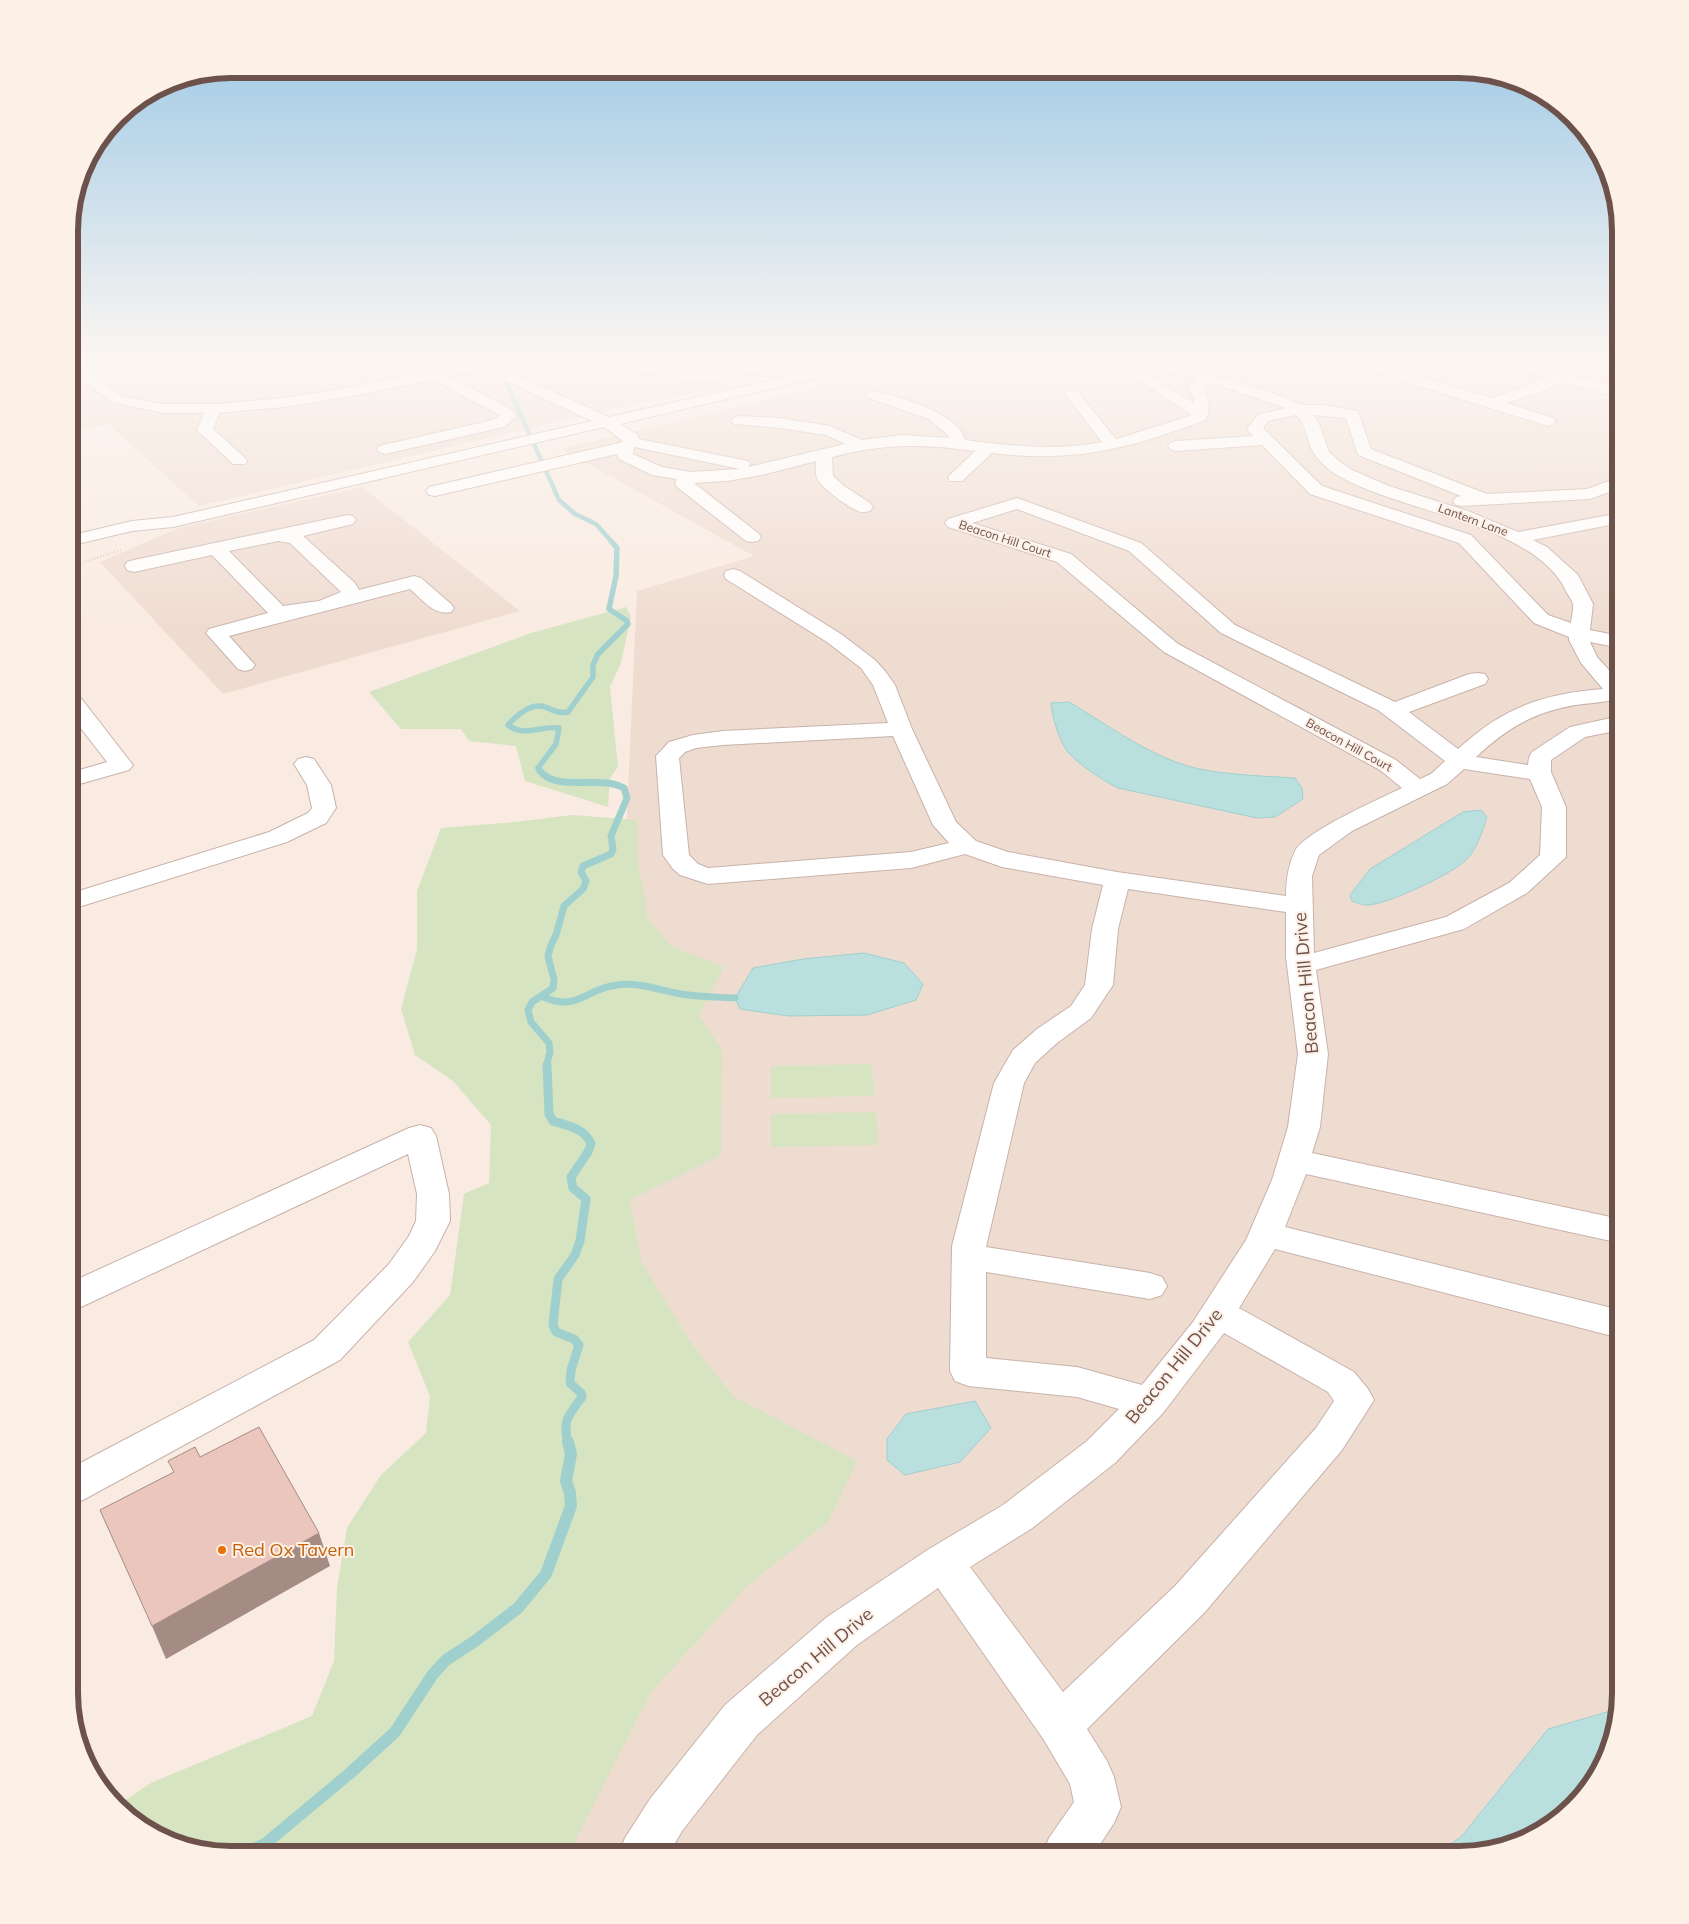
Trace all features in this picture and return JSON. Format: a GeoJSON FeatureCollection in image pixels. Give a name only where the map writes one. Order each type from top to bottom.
{"type":"FeatureCollection","features":[{"type":"Feature","properties":{"kind":"street"},"geometry":{"type":"LineString","coordinates":[[229,452],[239,461]]}},
{"type":"Feature","properties":{"kind":"street"},"geometry":{"type":"LineString","coordinates":[[78,547],[142,535],[173,522],[232,507],[478,452]]}},
{"type":"Feature","properties":{"kind":"street"},"geometry":{"type":"LineString","coordinates":[[435,491],[596,452]]}},
{"type":"Feature","properties":{"kind":"street"},"geometry":{"type":"LineString","coordinates":[[626,452],[625,456],[637,463],[671,473],[694,476],[724,476],[760,470],[834,452]]}},
{"type":"Feature","properties":{"kind":"street"},"geometry":{"type":"LineString","coordinates":[[672,452],[748,465],[760,470]]}},
{"type":"Feature","properties":{"kind":"street"},"geometry":{"type":"LineString","coordinates":[[956,477],[984,452]]}},
{"type":"Feature","properties":{"kind":"street"},"geometry":{"type":"LineString","coordinates":[[1277,452],[1316,490],[1465,539],[1541,619],[1581,634],[1612,640]]}},
{"type":"Feature","properties":{"kind":"street","name":"Lantern Lane"},"geometry":{"type":"LineString","coordinates":[[1322,452],[1335,467],[1356,479],[1482,522],[1518,537],[1560,566],[1572,580],[1580,596],[1583,612],[1579,640],[1588,659],[1612,691]]}},
{"type":"Feature","properties":{"kind":"street"},"geometry":{"type":"LineString","coordinates":[[1364,452],[1481,498]]}},
{"type":"Feature","properties":{"kind":"street"},"geometry":{"type":"LineString","coordinates":[[824,454],[825,476],[838,490],[864,507]]}},
{"type":"Feature","properties":{"kind":"street"},"geometry":{"type":"LineString","coordinates":[[694,476],[683,484],[752,537]]}},
{"type":"Feature","properties":{"kind":"street","name":"Lantern Lane"},"geometry":{"type":"LineString","coordinates":[[1429,504],[1481,498],[1590,494],[1612,485]]}},
{"type":"Feature","properties":{"kind":"street","name":"Beacon Hill Court"},"geometry":{"type":"LineString","coordinates":[[1418,789],[1388,765],[1171,648],[1064,558],[954,523],[1017,503],[1135,547],[1228,629],[1386,705],[1460,761]]}},
{"type":"Feature","properties":{"kind":"street"},"geometry":{"type":"LineString","coordinates":[[232,507],[260,530],[295,538],[348,586],[351,593],[343,600]]}},
{"type":"Feature","properties":{"kind":"street"},"geometry":{"type":"LineString","coordinates":[[207,513],[230,546]]}},
{"type":"Feature","properties":{"kind":"street","name":"Lantern Lane"},"geometry":{"type":"LineString","coordinates":[[1518,537],[1612,519]]}},
{"type":"Feature","properties":{"kind":"street"},"geometry":{"type":"LineString","coordinates":[[296,612],[278,612],[219,552],[260,530],[347,520]]}},
{"type":"Feature","properties":{"kind":"street"},"geometry":{"type":"LineString","coordinates":[[134,566],[230,546]]}},
{"type":"Feature","properties":{"kind":"street"},"geometry":{"type":"LineString","coordinates":[[733,575],[834,638],[868,664],[884,685],[900,729],[945,825],[967,846],[1002,859],[1117,880],[1300,906]]}},
{"type":"Feature","properties":{"kind":"street"},"geometry":{"type":"LineString","coordinates":[[245,665],[216,633],[414,582],[444,608]]}},
{"type":"Feature","properties":{"kind":"street"},"geometry":{"type":"LineString","coordinates":[[1393,710],[1477,680]]}},
{"type":"Feature","properties":{"kind":"street","name":"Beacon Hill Drive"},"geometry":{"type":"LineString","coordinates":[[647,1846],[666,1815],[741,1720],[842,1631],[943,1562],[1025,1511],[1101,1452],[1150,1402],[1206,1332],[1236,1288],[1265,1234],[1288,1180],[1304,1127],[1313,1054],[1302,965],[1299,876],[1308,850],[1344,826],[1439,779],[1479,742],[1505,722],[1546,703],[1571,698],[1612,701]]}},
{"type":"Feature","properties":{"kind":"street"},"geometry":{"type":"LineString","coordinates":[[1302,965],[1455,923],[1518,888],[1553,857],[1554,807],[1540,774],[1540,757],[1612,708]]}},
{"type":"Feature","properties":{"kind":"street"},"geometry":{"type":"LineString","coordinates":[[78,710],[121,765],[78,777]]}},
{"type":"Feature","properties":{"kind":"street"},"geometry":{"type":"LineString","coordinates":[[900,729],[723,738],[693,742],[677,747],[668,756],[676,855],[681,864],[692,873],[708,876],[911,860],[967,846]]}},
{"type":"Feature","properties":{"kind":"street"},"geometry":{"type":"LineString","coordinates":[[1460,761],[1540,774]]}},
{"type":"Feature","properties":{"kind":"street"},"geometry":{"type":"LineString","coordinates":[[78,899],[278,837],[317,818],[324,808],[319,785],[306,764]]}},
{"type":"Feature","properties":{"kind":"street"},"geometry":{"type":"LineString","coordinates":[[1117,880],[1105,929],[1099,985],[1081,1012],[1047,1036],[1023,1057],[1009,1082],[969,1246],[968,1371],[1077,1382],[1150,1402]]}},
{"type":"Feature","properties":{"kind":"street"},"geometry":{"type":"LineString","coordinates":[[78,1294],[420,1136],[433,1194],[433,1221],[423,1242],[401,1274],[327,1350],[78,1483]]}},
{"type":"Feature","properties":{"kind":"street"},"geometry":{"type":"LineString","coordinates":[[1294,1160],[1612,1230]]}},
{"type":"Feature","properties":{"kind":"street"},"geometry":{"type":"LineString","coordinates":[[1265,1234],[1612,1322]]}},
{"type":"Feature","properties":{"kind":"street"},"geometry":{"type":"LineString","coordinates":[[969,1257],[1150,1286]]}},
{"type":"Feature","properties":{"kind":"street"},"geometry":{"type":"LineString","coordinates":[[1060,1725],[1190,1599],[1329,1439],[1355,1400],[1341,1382],[1218,1314]]}},
{"type":"Feature","properties":{"kind":"street"},"geometry":{"type":"LineString","coordinates":[[943,1562],[1060,1725],[1091,1777],[1098,1806],[1072,1846]]}},
{"type":"Feature","properties":{"kind":"shaded area"},"geometry":{"type":"Polygon","coordinates":[[[139,452],[429,452],[199,506],[139,452]]]}},
{"type":"Feature","properties":{"kind":"shaded area"},"geometry":{"type":"Polygon","coordinates":[[[566,452],[1612,452],[1612,1693],[1609,1723],[1596,1761],[1586,1778],[1573,1794],[1543,1821],[1526,1831],[1488,1844],[1458,1846],[569,1846],[617,1037],[637,591],[754,556],[566,452]]]}},
{"type":"Feature","properties":{"kind":"shaded area"},"geometry":{"type":"Polygon","coordinates":[[[362,487],[520,611],[223,694],[100,562],[179,528],[362,487]]]}},
{"type":"Feature","properties":{"kind":"green space"},"geometry":{"type":"Polygon","coordinates":[[[626,607],[631,616],[621,663],[610,687],[618,767],[610,778],[608,807],[525,781],[516,746],[469,741],[461,729],[401,729],[369,692],[531,633],[626,607]]]}},
{"type":"Feature","properties":{"kind":"green space"},"geometry":{"type":"Polygon","coordinates":[[[572,815],[637,820],[638,864],[647,918],[671,946],[724,967],[699,1015],[722,1050],[721,1155],[630,1200],[641,1261],[689,1340],[733,1396],[857,1461],[828,1522],[749,1584],[651,1692],[573,1846],[231,1846],[201,1844],[182,1838],[163,1831],[146,1821],[123,1801],[151,1783],[312,1716],[334,1661],[337,1588],[347,1528],[381,1475],[426,1433],[430,1396],[408,1342],[450,1295],[464,1194],[489,1183],[491,1125],[453,1081],[415,1055],[401,1009],[417,949],[417,891],[441,828],[572,815]]]}},
{"type":"Feature","properties":{"kind":"green space"},"geometry":{"type":"Polygon","coordinates":[[[872,1064],[874,1096],[771,1098],[771,1066],[872,1064]]]}},
{"type":"Feature","properties":{"kind":"green space"},"geometry":{"type":"Polygon","coordinates":[[[876,1112],[878,1145],[771,1147],[771,1114],[876,1112]]]}},
{"type":"Feature","properties":{"kind":"water"},"geometry":{"type":"Polygon","coordinates":[[[1069,702],[1131,740],[1181,764],[1223,773],[1295,778],[1302,788],[1303,799],[1275,817],[1257,818],[1118,788],[1084,767],[1072,757],[1061,741],[1056,728],[1051,703],[1069,702]]]}},
{"type":"Feature","properties":{"kind":"water"},"geometry":{"type":"Polygon","coordinates":[[[1481,810],[1487,817],[1479,840],[1469,857],[1457,867],[1418,888],[1376,904],[1367,905],[1352,901],[1350,895],[1370,869],[1463,812],[1481,810]]]}},
{"type":"Feature","properties":{"kind":"water"},"geometry":{"type":"Polygon","coordinates":[[[864,953],[904,963],[923,984],[916,1000],[867,1015],[788,1016],[740,1009],[735,998],[753,968],[803,959],[864,953]]]}},
{"type":"Feature","properties":{"kind":"water"},"geometry":{"type":"Polygon","coordinates":[[[975,1401],[991,1428],[960,1462],[905,1475],[887,1460],[887,1439],[906,1414],[975,1401]]]}},
{"type":"Feature","properties":{"kind":"water"},"geometry":{"type":"Polygon","coordinates":[[[1610,1711],[1609,1723],[1596,1761],[1586,1778],[1573,1794],[1551,1815],[1526,1831],[1488,1844],[1448,1846],[1461,1837],[1548,1729],[1610,1711]]]}},
{"type":"Feature","properties":{"kind":"building"},"geometry":{"type":"Polygon","coordinates":[[[259,1427],[319,1533],[152,1626],[100,1510],[174,1472],[168,1461],[195,1447],[200,1457],[259,1427]]]}},
{"type":"Feature","properties":{"kind":"waterway"},"geometry":{"type":"LineString","coordinates":[[537,452],[559,500],[575,514],[596,524],[612,542]]}},
{"type":"Feature","properties":{"kind":"waterway"},"geometry":{"type":"LineString","coordinates":[[541,771],[538,768],[556,744],[559,728],[520,731],[508,725],[520,714],[535,706],[559,712],[568,712],[593,677],[593,665],[598,654],[628,624],[627,621],[609,609],[616,576],[617,548],[611,541]]}},
{"type":"Feature","properties":{"kind":"waterway"},"geometry":{"type":"LineString","coordinates":[[541,771],[557,781],[614,784],[624,788],[627,798],[611,836],[613,849],[611,854],[583,866],[581,872],[586,881],[583,889],[564,906],[548,956],[554,980],[553,988],[541,996]]}},
{"type":"Feature","properties":{"kind":"waterway"},"geometry":{"type":"LineString","coordinates":[[541,996],[554,1001],[573,1001],[606,987],[625,984],[641,985],[688,995],[735,998]]}},
{"type":"Feature","properties":{"kind":"waterway"},"geometry":{"type":"LineString","coordinates":[[541,996],[532,1002],[528,1010],[531,1022],[549,1043],[550,1052],[546,1067]]}},
{"type":"Feature","properties":{"kind":"waterway"},"geometry":{"type":"LineString","coordinates":[[547,1065],[549,1114],[553,1121],[570,1126],[585,1134],[591,1144],[588,1152],[571,1177],[573,1188],[586,1199],[580,1241],[575,1255],[558,1279],[553,1325],[556,1332],[574,1339],[579,1345],[571,1370],[570,1383],[581,1393],[582,1397],[570,1413],[566,1423],[568,1443]]}},
{"type":"Feature","properties":{"kind":"waterway"},"geometry":{"type":"LineString","coordinates":[[260,1846],[349,1774],[395,1732],[433,1674],[446,1660],[475,1641],[518,1608],[546,1574],[571,1506],[570,1493],[566,1481],[571,1454],[568,1442]]}},
{"type":"Feature","properties":{"kind":"place","name":"Red Ox Tavern"},"geometry":{"type":"Point","coordinates":[222,1550]}}]}
